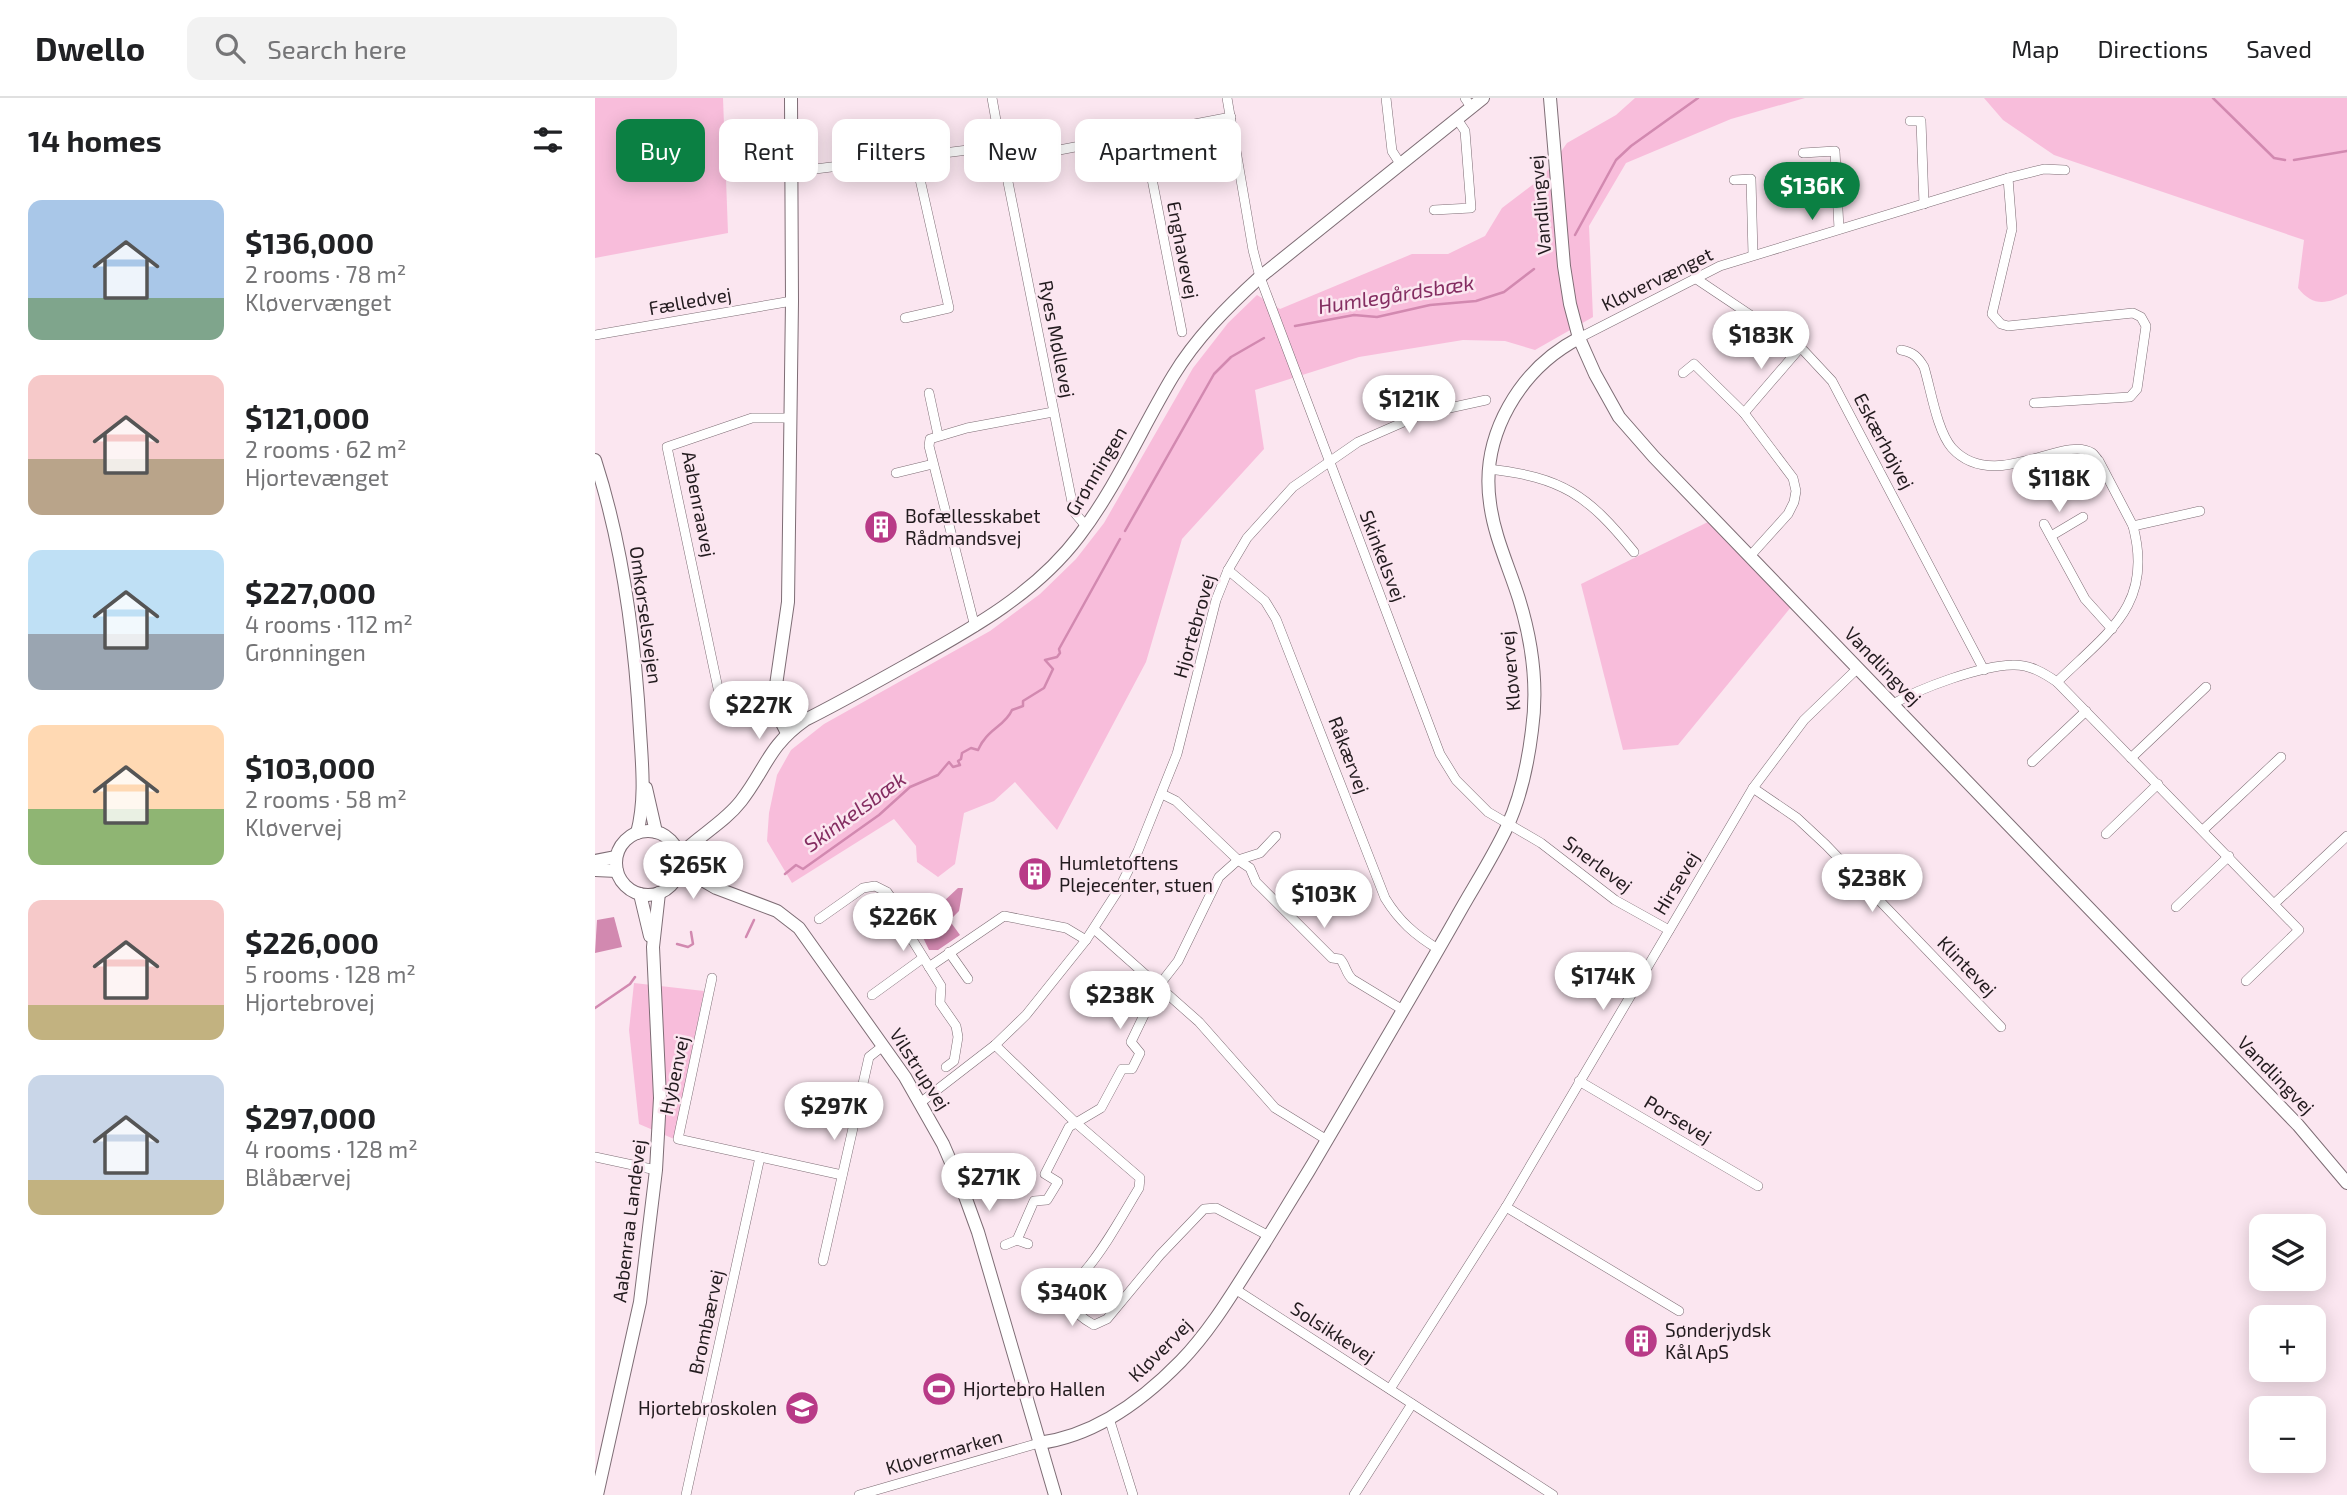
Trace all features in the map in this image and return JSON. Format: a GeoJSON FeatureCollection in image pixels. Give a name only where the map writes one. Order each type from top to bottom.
{"type":"FeatureCollection","features":[{"type":"Feature","properties":{"kind":"street"},"geometry":{"type":"LineString","coordinates":[[791,98],[791,119]]}},
{"type":"Feature","properties":{"kind":"street"},"geometry":{"type":"LineString","coordinates":[[992,98],[996,119]]}},
{"type":"Feature","properties":{"kind":"street","name":"Skinkelsvej"},"geometry":{"type":"LineString","coordinates":[[1227,98],[1260,277],[1440,754],[1472,799],[1508,825]]}},
{"type":"Feature","properties":{"kind":"street"},"geometry":{"type":"LineString","coordinates":[[1386,98],[1392,151],[1401,165]]}},
{"type":"Feature","properties":{"kind":"street","name":"Grønningen"},"geometry":{"type":"LineString","coordinates":[[679,861],[741,802],[768,756],[787,733],[805,720],[975,627],[1023,593],[1050,568],[1102,504],[1173,376],[1227,306],[1457,119],[1468,103],[1483,98]]}},
{"type":"Feature","properties":{"kind":"street","name":"Vandlingvej"},"geometry":{"type":"LineString","coordinates":[[1550,98],[1564,267],[1570,304],[1579,338],[1595,374],[1619,416],[1654,457],[2298,1125],[2347,1183]]}},
{"type":"Feature","properties":{"kind":"street"},"geometry":{"type":"LineString","coordinates":[[1220,119],[1231,117]]}},
{"type":"Feature","properties":{"kind":"street"},"geometry":{"type":"LineString","coordinates":[[1434,210],[1471,208],[1465,131],[1457,119]]}},
{"type":"Feature","properties":{"kind":"street"},"geometry":{"type":"LineString","coordinates":[[1910,121],[1921,121],[1924,204]]}},
{"type":"Feature","properties":{"kind":"street"},"geometry":{"type":"LineString","coordinates":[[1803,153],[1835,151],[1839,229]]}},
{"type":"Feature","properties":{"kind":"street","name":"Kløvervænget"},"geometry":{"type":"LineString","coordinates":[[1579,338],[1720,266],[2008,178],[2044,169],[2065,170]]}},
{"type":"Feature","properties":{"kind":"street"},"geometry":{"type":"LineString","coordinates":[[2008,178],[2012,229],[1992,314],[1997,321],[2008,326],[2133,313],[2141,317],[2146,326],[2137,389],[2130,397],[2033,403]]}},
{"type":"Feature","properties":{"kind":"street"},"geometry":{"type":"LineString","coordinates":[[1734,180],[1751,179],[1753,256]]}},
{"type":"Feature","properties":{"kind":"street"},"geometry":{"type":"LineString","coordinates":[[787,733],[776,711],[774,699],[788,602],[791,182]]}},
{"type":"Feature","properties":{"kind":"street"},"geometry":{"type":"LineString","coordinates":[[905,318],[949,308],[921,182]]}},
{"type":"Feature","properties":{"kind":"street","name":"Ryes Møllevej"},"geometry":{"type":"LineString","coordinates":[[1008,182],[1074,512],[1086,526]]}},
{"type":"Feature","properties":{"kind":"street","name":"Enghavevej"},"geometry":{"type":"LineString","coordinates":[[1153,182],[1182,332]]}},
{"type":"Feature","properties":{"kind":"street","name":"Eskærhøjvej"},"geometry":{"type":"LineString","coordinates":[[1695,278],[1800,348],[1832,381],[1985,670]]}},
{"type":"Feature","properties":{"kind":"street","name":"Fælledvej"},"geometry":{"type":"LineString","coordinates":[[595,335],[792,301]]}},
{"type":"Feature","properties":{"kind":"street","name":"Kløvervej"},"geometry":{"type":"LineString","coordinates":[[1039,1443],[1058,1441],[1109,1418],[1140,1397],[1182,1360],[1205,1334],[1327,1140],[1508,825],[1530,753],[1534,685],[1532,655],[1520,601],[1490,505],[1488,469],[1495,438],[1505,413],[1528,377],[1548,357],[1579,338]]}},
{"type":"Feature","properties":{"kind":"street"},"geometry":{"type":"LineString","coordinates":[[1744,413],[1800,348]]}},
{"type":"Feature","properties":{"kind":"street"},"geometry":{"type":"LineString","coordinates":[[1901,351],[1918,357],[1924,367],[1944,434],[1953,449],[1982,465],[1998,466],[2066,451],[2082,450],[2091,453],[2099,461],[2133,526],[2139,548],[2140,570],[2128,610],[2057,682]]}},
{"type":"Feature","properties":{"kind":"street"},"geometry":{"type":"LineString","coordinates":[[1683,373],[1694,364],[1744,413],[1793,478],[1796,491],[1794,502],[1787,514],[1751,555]]}},
{"type":"Feature","properties":{"kind":"street"},"geometry":{"type":"LineString","coordinates":[[929,393],[938,435]]}},
{"type":"Feature","properties":{"kind":"street","name":"Hjortebrovej"},"geometry":{"type":"LineString","coordinates":[[921,1102],[995,1045],[1026,1015],[1086,940],[1119,889],[1138,852],[1177,754],[1216,600],[1228,570],[1247,538],[1293,488],[1358,442],[1422,414],[1486,400]]}},
{"type":"Feature","properties":{"kind":"street"},"geometry":{"type":"LineString","coordinates":[[975,627],[933,464],[930,439],[938,435],[1053,412]]}},
{"type":"Feature","properties":{"kind":"street","name":"Aabenraavej"},"geometry":{"type":"LineString","coordinates":[[719,693],[667,447],[752,418],[790,418]]}},
{"type":"Feature","properties":{"kind":"street","name":"Omkørselsvejen"},"geometry":{"type":"LineString","coordinates":[[595,460],[619,554],[631,630],[643,777],[656,832]]}},
{"type":"Feature","properties":{"kind":"street"},"geometry":{"type":"LineString","coordinates":[[896,473],[933,464]]}},
{"type":"Feature","properties":{"kind":"street"},"geometry":{"type":"LineString","coordinates":[[1488,469],[1538,477],[1564,487],[1591,504],[1611,523],[1634,552]]}},
{"type":"Feature","properties":{"kind":"street"},"geometry":{"type":"LineString","coordinates":[[2133,526],[2200,511]]}},
{"type":"Feature","properties":{"kind":"street"},"geometry":{"type":"LineString","coordinates":[[2051,536],[2083,517]]}},
{"type":"Feature","properties":{"kind":"street"},"geometry":{"type":"LineString","coordinates":[[2044,524],[2085,599],[2112,629]]}},
{"type":"Feature","properties":{"kind":"street","name":"Råkærvej"},"geometry":{"type":"LineString","coordinates":[[1228,570],[1265,601],[1276,619],[1385,898],[1403,924],[1438,949]]}},
{"type":"Feature","properties":{"kind":"street"},"geometry":{"type":"LineString","coordinates":[[1893,704],[1912,693],[1985,670],[2012,665],[2039,670],[2057,682],[2299,930],[2246,981]]}},
{"type":"Feature","properties":{"kind":"street","name":"Hirsevej"},"geometry":{"type":"LineString","coordinates":[[1390,1389],[1506,1207],[1753,788],[1804,720],[1858,668]]}},
{"type":"Feature","properties":{"kind":"street"},"geometry":{"type":"LineString","coordinates":[[2131,758],[2206,687]]}},
{"type":"Feature","properties":{"kind":"street"},"geometry":{"type":"LineString","coordinates":[[2032,762],[2086,711]]}},
{"type":"Feature","properties":{"kind":"street"},"geometry":{"type":"LineString","coordinates":[[2203,831],[2281,757]]}},
{"type":"Feature","properties":{"kind":"street","name":"Omkørselsvejen"},"geometry":{"type":"LineString","coordinates":[[637,833],[643,777]]}},
{"type":"Feature","properties":{"kind":"street"},"geometry":{"type":"LineString","coordinates":[[2106,834],[2158,784]]}},
{"type":"Feature","properties":{"kind":"street","name":"Klintevej"},"geometry":{"type":"LineString","coordinates":[[1753,788],[1797,818],[1826,845],[2001,1027]]}},
{"type":"Feature","properties":{"kind":"street"},"geometry":{"type":"LineString","coordinates":[[1162,794],[1176,801],[1238,860],[1250,868],[1256,882],[1332,958],[1340,959],[1346,965],[1347,974],[1352,979],[1403,1010]]}},
{"type":"Feature","properties":{"kind":"street","name":"Snerlevej"},"geometry":{"type":"LineString","coordinates":[[1508,825],[1541,843],[1615,900],[1669,930]]}},
{"type":"Feature","properties":{"kind":"street","name":"Grønningen"},"geometry":{"type":"LineString","coordinates":[[672,842],[713,827]]}},
{"type":"Feature","properties":{"kind":"street"},"geometry":{"type":"LineString","coordinates":[[656,832],[672,842],[679,861],[674,881],[659,893],[639,894],[623,883],[617,872],[616,857],[623,842],[637,833],[656,832]]}},
{"type":"Feature","properties":{"kind":"street"},"geometry":{"type":"LineString","coordinates":[[1017,1240],[1034,1201],[1047,1200],[1058,1182],[1045,1174],[1069,1127],[1101,1108],[1122,1069],[1132,1069],[1140,1053],[1131,1042],[1157,988],[1178,961],[1219,877],[1238,860],[1260,853],[1276,836]]}},
{"type":"Feature","properties":{"kind":"street"},"geometry":{"type":"LineString","coordinates":[[2274,904],[2347,836]]}},
{"type":"Feature","properties":{"kind":"street"},"geometry":{"type":"LineString","coordinates":[[2176,907],[2229,856]]}},
{"type":"Feature","properties":{"kind":"street"},"geometry":{"type":"LineString","coordinates":[[595,861],[616,857]]}},
{"type":"Feature","properties":{"kind":"street","name":"Vilstrupvej"},"geometry":{"type":"LineString","coordinates":[[679,861],[716,888]]}},
{"type":"Feature","properties":{"kind":"street"},"geometry":{"type":"LineString","coordinates":[[595,870],[617,872]]}},
{"type":"Feature","properties":{"kind":"street","name":"Vilstrupvej"},"geometry":{"type":"LineString","coordinates":[[674,881],[716,888],[762,904],[777,911],[799,929],[921,1102],[956,1174],[978,1232],[1055,1495]]}},
{"type":"Feature","properties":{"kind":"street"},"geometry":{"type":"LineString","coordinates":[[819,919],[863,888],[875,886],[887,892],[912,927],[912,941],[941,986],[940,1003],[956,1026],[958,1037],[954,1060],[946,1066]]}},
{"type":"Feature","properties":{"kind":"street","name":"Aabenraa Landevej"},"geometry":{"type":"LineString","coordinates":[[597,1495],[601,1450],[640,1301],[656,1170],[660,1075],[653,947],[659,893]]}},
{"type":"Feature","properties":{"kind":"street","name":"Aabenraa Landevej"},"geometry":{"type":"LineString","coordinates":[[639,894],[653,947]]}},
{"type":"Feature","properties":{"kind":"street"},"geometry":{"type":"LineString","coordinates":[[872,995],[926,962],[949,952],[1004,916],[1066,928],[1086,940]]}},
{"type":"Feature","properties":{"kind":"street"},"geometry":{"type":"LineString","coordinates":[[1094,929],[1157,988],[1199,1022],[1275,1108],[1327,1140]]}},
{"type":"Feature","properties":{"kind":"street"},"geometry":{"type":"LineString","coordinates":[[949,952],[968,979]]}},
{"type":"Feature","properties":{"kind":"street","name":"Hybenvej"},"geometry":{"type":"LineString","coordinates":[[712,978],[678,1139],[842,1175]]}},
{"type":"Feature","properties":{"kind":"street"},"geometry":{"type":"LineString","coordinates":[[995,1045],[1075,1122],[1140,1178],[1139,1188],[1096,1258],[1069,1291],[1068,1301],[1088,1322],[1094,1325],[1107,1319],[1160,1255],[1204,1209],[1216,1208],[1269,1236]]}},
{"type":"Feature","properties":{"kind":"street"},"geometry":{"type":"LineString","coordinates":[[823,1261],[869,1057],[883,1046]]}},
{"type":"Feature","properties":{"kind":"street","name":"Porsevej"},"geometry":{"type":"LineString","coordinates":[[1580,1081],[1758,1186]]}},
{"type":"Feature","properties":{"kind":"street"},"geometry":{"type":"LineString","coordinates":[[595,1157],[656,1170]]}},
{"type":"Feature","properties":{"kind":"street","name":"Brombærvej"},"geometry":{"type":"LineString","coordinates":[[686,1495],[760,1157]]}},
{"type":"Feature","properties":{"kind":"street"},"geometry":{"type":"LineString","coordinates":[[1506,1207],[1679,1311]]}},
{"type":"Feature","properties":{"kind":"street"},"geometry":{"type":"LineString","coordinates":[[1005,1245],[1017,1240],[1028,1244]]}},
{"type":"Feature","properties":{"kind":"street","name":"Solsikkevej"},"geometry":{"type":"LineString","coordinates":[[1235,1289],[1553,1495]]}},
{"type":"Feature","properties":{"kind":"street"},"geometry":{"type":"LineString","coordinates":[[1354,1495],[1412,1404]]}},
{"type":"Feature","properties":{"kind":"street"},"geometry":{"type":"LineString","coordinates":[[1109,1418],[1133,1495]]}},
{"type":"Feature","properties":{"kind":"street","name":"Kløvermarken"},"geometry":{"type":"LineString","coordinates":[[859,1495],[1039,1443]]}},
{"type":"Feature","properties":{"kind":"shaded area"},"geometry":{"type":"Polygon","coordinates":[[[595,98],[723,98],[724,119],[719,119],[719,182],[726,182],[728,233],[595,258],[595,98]]]}},
{"type":"Feature","properties":{"kind":"shaded area"},"geometry":{"type":"Polygon","coordinates":[[[1635,98],[1805,98],[1731,119],[1626,163],[1589,226],[1593,317],[1535,350],[1505,341],[1463,340],[1359,357],[1255,390],[1264,449],[1182,539],[1146,662],[1057,830],[1015,782],[994,801],[964,813],[955,864],[938,877],[917,862],[916,846],[894,819],[792,883],[767,841],[769,813],[777,775],[791,750],[824,724],[990,631],[1040,594],[1076,559],[1104,523],[1193,368],[1228,323],[1257,295],[1280,309],[1412,254],[1448,254],[1485,236],[1502,208],[1543,177],[1567,143],[1616,115],[1635,98]]]}},
{"type":"Feature","properties":{"kind":"shaded area"},"geometry":{"type":"Polygon","coordinates":[[[1984,98],[2347,98],[2347,294],[2321,302],[2309,298],[2298,288],[2304,240],[2054,155],[2003,120],[1984,98]]]}},
{"type":"Feature","properties":{"kind":"shaded area"},"geometry":{"type":"Polygon","coordinates":[[[1708,522],[1791,607],[1678,745],[1623,750],[1581,584],[1708,522]]]}},
{"type":"Feature","properties":{"kind":"shaded area"},"geometry":{"type":"Polygon","coordinates":[[[958,888],[963,888],[959,911],[953,917],[947,917],[946,922],[952,924],[960,935],[938,950],[929,950],[916,923],[922,912],[943,902],[958,888]]]}},
{"type":"Feature","properties":{"kind":"shaded area"},"geometry":{"type":"Polygon","coordinates":[[[614,917],[622,947],[595,953],[597,920],[614,917]]]}},
{"type":"Feature","properties":{"kind":"shaded area"},"geometry":{"type":"Polygon","coordinates":[[[634,983],[704,991],[674,1139],[639,1124],[629,1030],[634,983]]]}},
{"type":"Feature","properties":{"kind":"waterway","name":"Humlegårdsbæk"},"geometry":{"type":"LineString","coordinates":[[1575,235],[1616,160],[1631,146],[1698,98]]}},
{"type":"Feature","properties":{"kind":"waterway"},"geometry":{"type":"LineString","coordinates":[[2213,98],[2274,158],[2285,160]]}},
{"type":"Feature","properties":{"kind":"waterway"},"geometry":{"type":"LineString","coordinates":[[2294,160],[2347,151]]}},
{"type":"Feature","properties":{"kind":"waterway","name":"Humlegårdsbæk"},"geometry":{"type":"LineString","coordinates":[[1295,326],[1354,315],[1377,317],[1430,305],[1476,301],[1504,292],[1534,269]]}},
{"type":"Feature","properties":{"kind":"waterway","name":"Humlegårdsbæk"},"geometry":{"type":"LineString","coordinates":[[1125,531],[1214,374],[1231,357],[1264,338]]}},
{"type":"Feature","properties":{"kind":"waterway","name":"Skinkelsbæk"},"geometry":{"type":"LineString","coordinates":[[785,874],[796,865],[803,869],[879,815],[910,787],[938,775],[949,762],[953,767],[960,765],[958,761],[962,753],[971,748],[978,750],[987,736],[1012,710],[1023,706],[1023,701],[1044,688],[1053,669],[1045,660],[1057,657],[1060,653],[1059,649],[1120,539]]}},
{"type":"Feature","properties":{"kind":"waterway","name":"Skinkelsbæk"},"geometry":{"type":"LineString","coordinates":[[746,937],[754,920]]}},
{"type":"Feature","properties":{"kind":"waterway","name":"Skinkelsbæk"},"geometry":{"type":"LineString","coordinates":[[677,944],[688,947],[693,944],[691,932]]}},
{"type":"Feature","properties":{"kind":"waterway","name":"Skinkelsbæk"},"geometry":{"type":"LineString","coordinates":[[595,1008],[630,984],[635,977]]}},
{"type":"Feature","properties":{"kind":"place","name":"Bofællesskabet Rådmandsvej"},"geometry":{"type":"Point","coordinates":[881,527]}},
{"type":"Feature","properties":{"kind":"place","name":"Humletoftens Plejecenter, stuen"},"geometry":{"type":"Point","coordinates":[1035,874]}},
{"type":"Feature","properties":{"kind":"place","name":"Sønderjydsk Kål ApS"},"geometry":{"type":"Point","coordinates":[1641,1341]}},
{"type":"Feature","properties":{"kind":"place","name":"Hjortebro Hallen"},"geometry":{"type":"Point","coordinates":[939,1389]}},
{"type":"Feature","properties":{"kind":"place","name":"Hjortebroskolen"},"geometry":{"type":"Point","coordinates":[802,1408]}}]}
